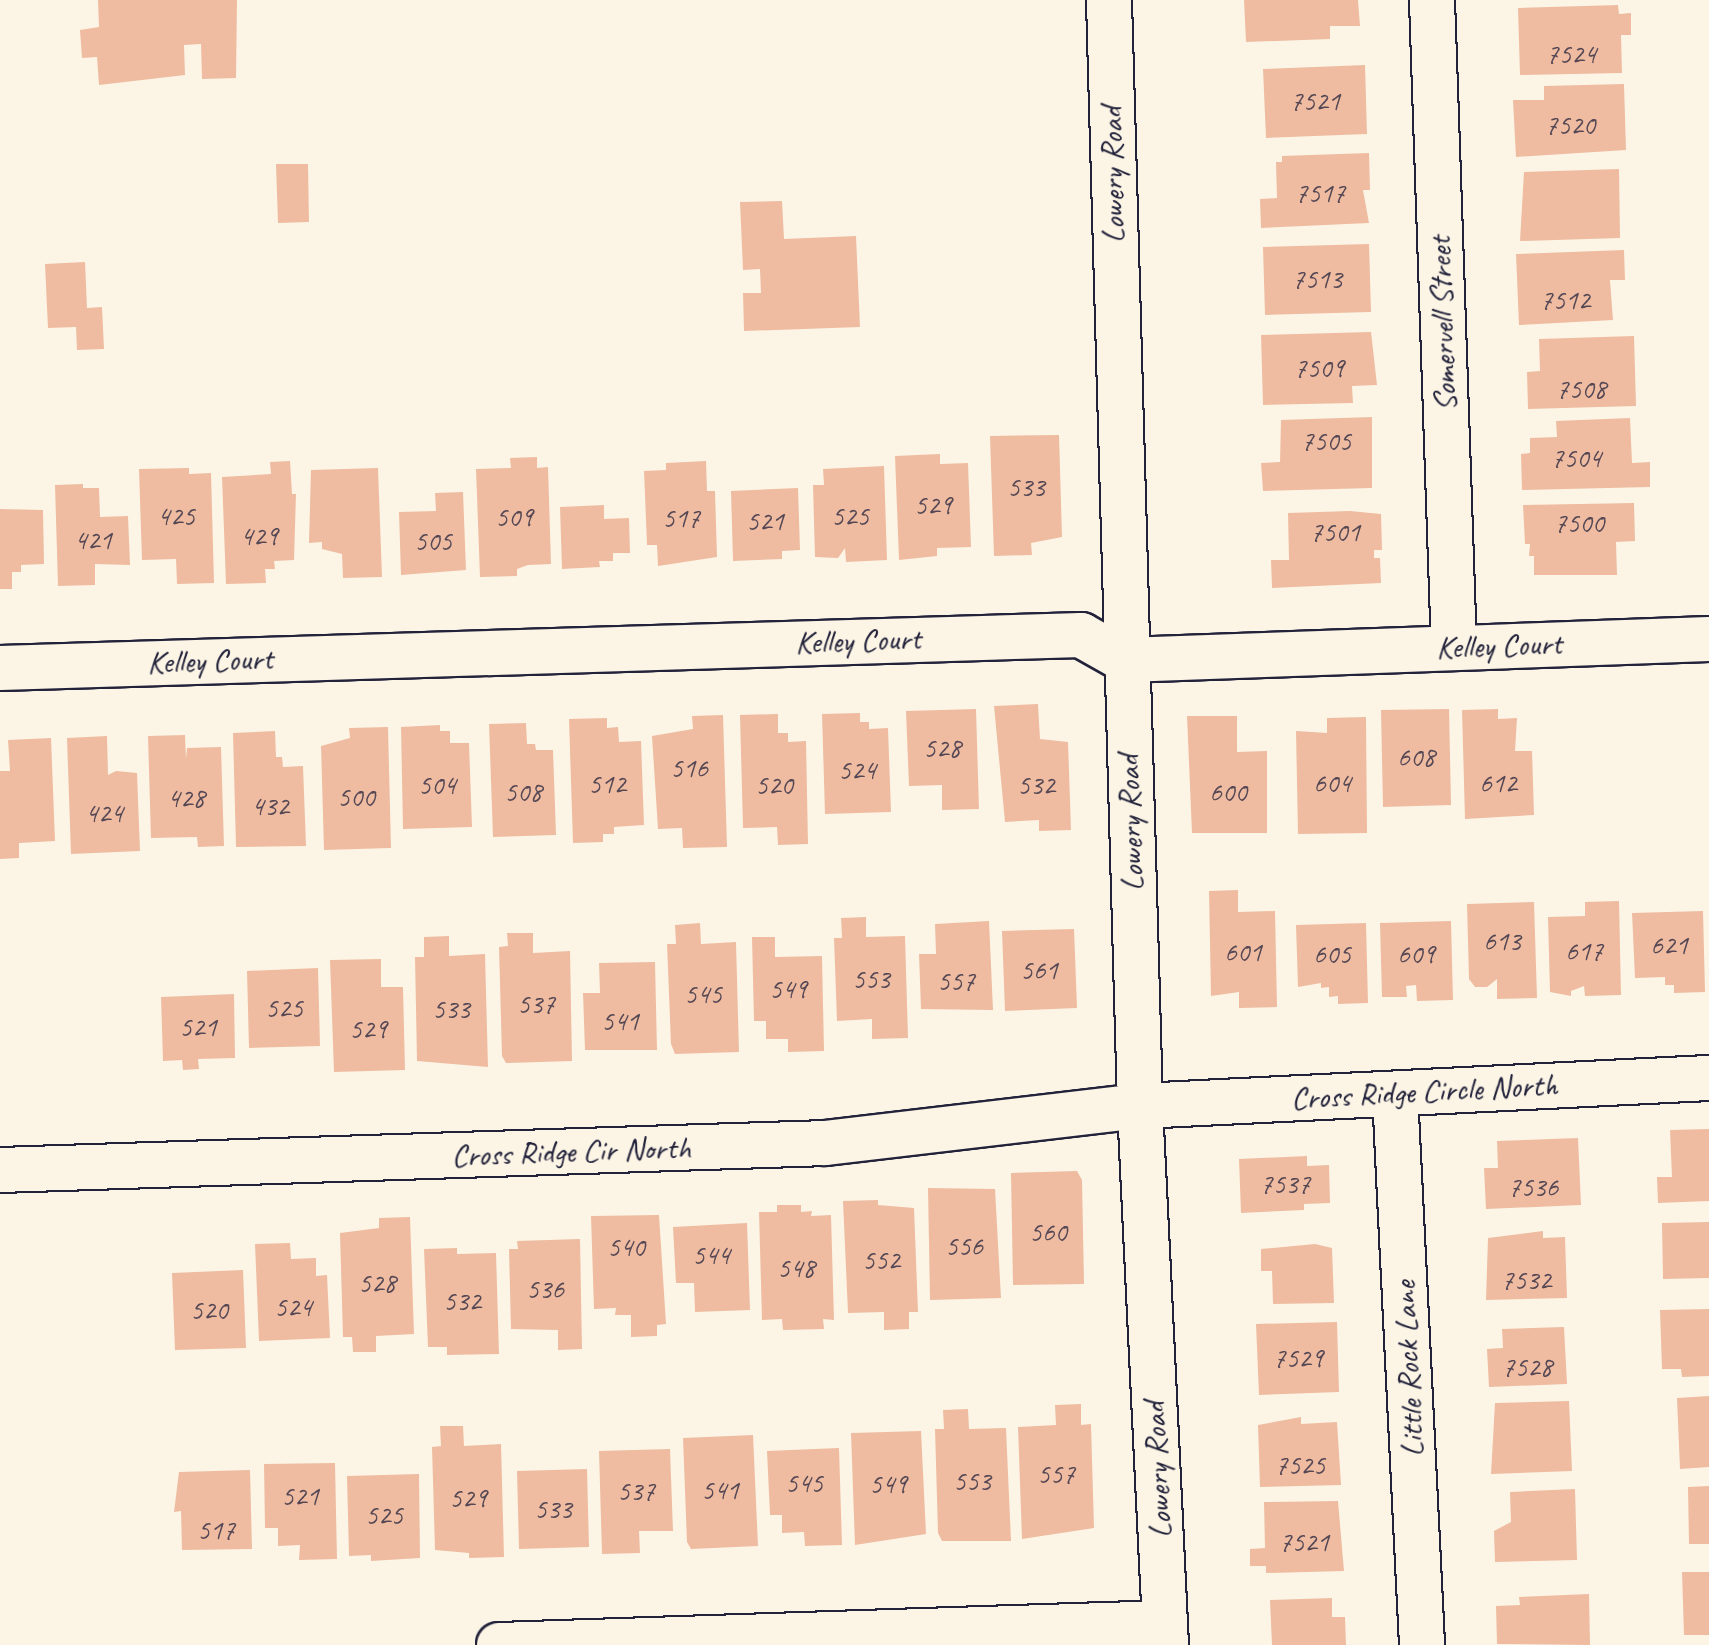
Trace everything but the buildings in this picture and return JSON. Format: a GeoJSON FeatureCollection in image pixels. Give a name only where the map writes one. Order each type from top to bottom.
{"type":"FeatureCollection","features":[{"type":"Feature","properties":{"kind":"street","name":"Lowery Road"},"geometry":{"type":"LineString","coordinates":[[1109,0],[1125,660],[1140,1106],[1166,1634]]}},
{"type":"Feature","properties":{"kind":"street","name":"Somervell Street"},"geometry":{"type":"LineString","coordinates":[[1432,0],[1454,648]]}},
{"type":"Feature","properties":{"kind":"street","name":"Kelley Court"},"geometry":{"type":"LineString","coordinates":[[0,668],[1081,635],[1125,660],[1709,639]]}},
{"type":"Feature","properties":{"kind":"street","name":"Cross Ridge Circle North"},"geometry":{"type":"LineString","coordinates":[[1140,1106],[1709,1078]]}},
{"type":"Feature","properties":{"kind":"street","name":"Little Rock Lane"},"geometry":{"type":"LineString","coordinates":[[1395,1094],[1422,1645]]}},
{"type":"Feature","properties":{"kind":"street","name":"Cross Ridge Cir North"},"geometry":{"type":"LineString","coordinates":[[0,1170],[825,1143],[1140,1106]]}},
{"type":"Feature","properties":{"kind":"street"},"geometry":{"type":"LineString","coordinates":[[499,1645],[1166,1634]]}}]}
